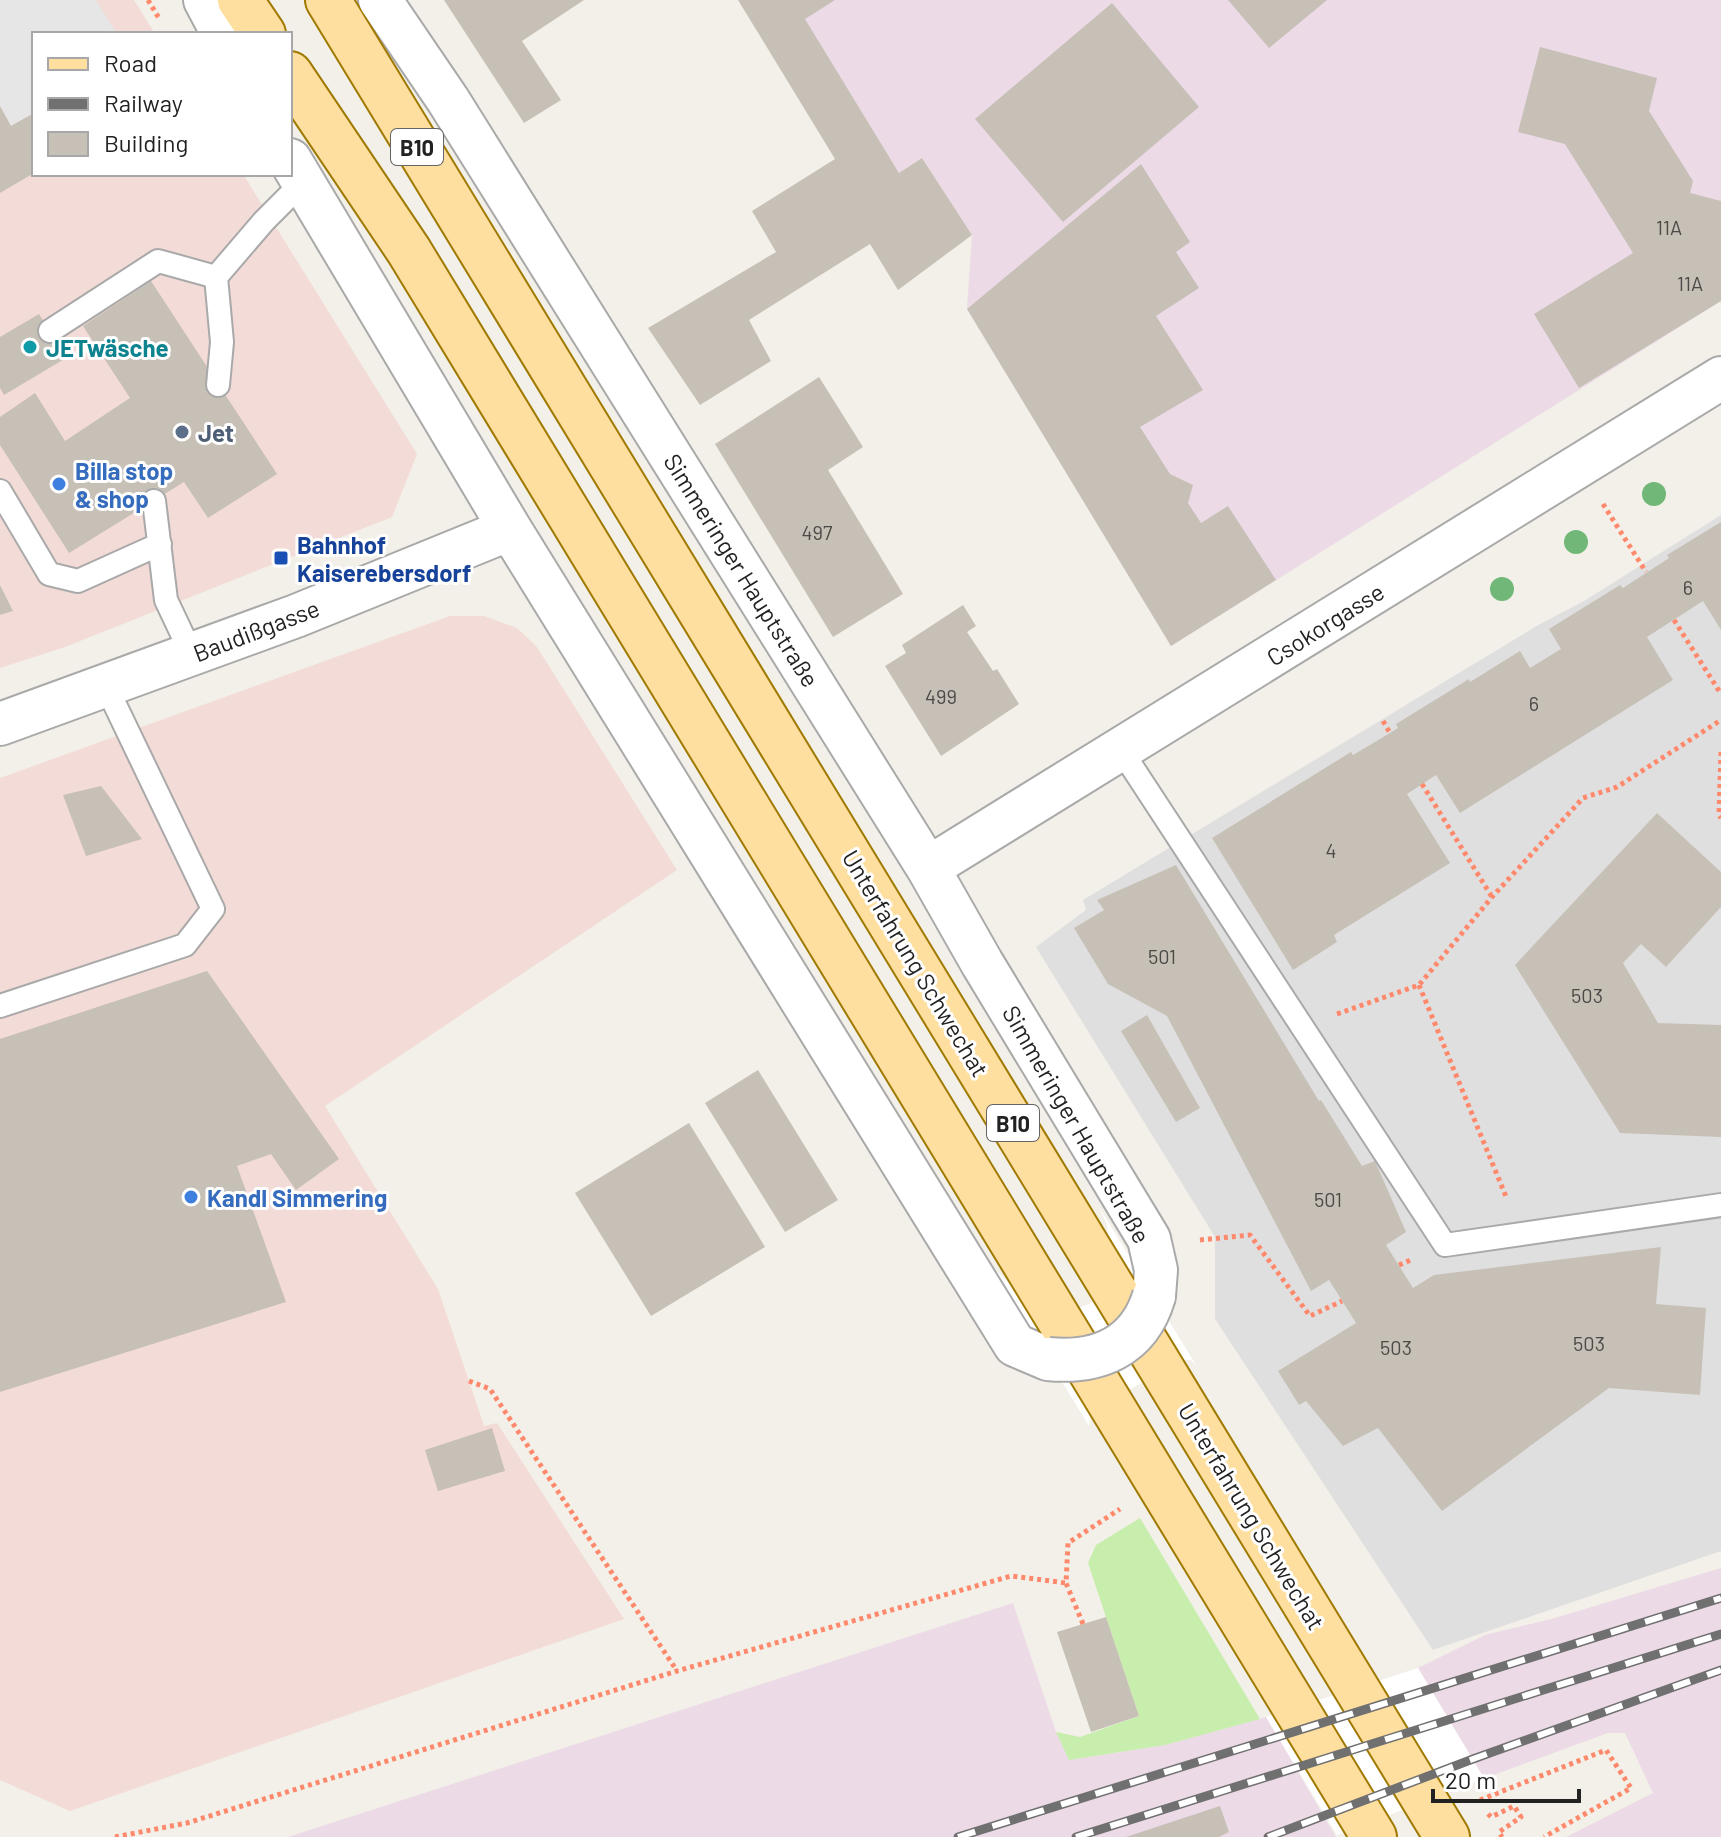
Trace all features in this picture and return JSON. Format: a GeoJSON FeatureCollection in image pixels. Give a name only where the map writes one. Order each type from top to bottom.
{"type":"FeatureCollection","features":[{"type":"Feature","properties":{"kind":"main road"},"geometry":{"type":"LineString","coordinates":[[240,0],[262,32]]}},
{"type":"Feature","properties":{"kind":"main road","name":"Unterfahrung Schwechat"},"geometry":{"type":"LineString","coordinates":[[328,0],[1447,1837]]}},
{"type":"Feature","properties":{"kind":"main road","name":"B10"},"geometry":{"type":"LineString","coordinates":[[292,77],[409,251],[1374,1837]]}},
{"type":"Feature","properties":{"kind":"street"},"geometry":{"type":"LineString","coordinates":[[205,0],[222,32]]}},
{"type":"Feature","properties":{"kind":"street","name":"Simmeringer Hauptstraße"},"geometry":{"type":"LineString","coordinates":[[296,171],[510,529],[1015,1345],[1048,1359],[1077,1360],[1106,1353],[1122,1344],[1135,1334],[1144,1321],[1154,1296],[1156,1270],[1149,1239],[928,868],[448,100],[380,0]]}},
{"type":"Feature","properties":{"kind":"street","name":"Csokorgasse"},"geometry":{"type":"LineString","coordinates":[[928,868],[1721,378]]}},
{"type":"Feature","properties":{"kind":"street","name":"Baudißgasse"},"geometry":{"type":"LineString","coordinates":[[0,724],[192,655],[510,529]]}},
{"type":"Feature","properties":{"kind":"lane"},"geometry":{"type":"LineString","coordinates":[[218,385],[222,342],[216,277],[264,221],[296,171]]}},
{"type":"Feature","properties":{"kind":"lane"},"geometry":{"type":"LineString","coordinates":[[50,331],[158,261],[216,277]]}},
{"type":"Feature","properties":{"kind":"lane"},"geometry":{"type":"LineString","coordinates":[[0,491],[49,574],[78,581],[160,544]]}},
{"type":"Feature","properties":{"kind":"lane"},"geometry":{"type":"LineString","coordinates":[[154,501],[166,600],[192,655]]}},
{"type":"Feature","properties":{"kind":"lane"},"geometry":{"type":"LineString","coordinates":[[0,1006],[185,945],[213,909],[106,686]]}},
{"type":"Feature","properties":{"kind":"lane"},"geometry":{"type":"LineString","coordinates":[[1121,750],[1445,1245],[1721,1205]]}},
{"type":"Feature","properties":{"kind":"path"},"geometry":{"type":"LineString","coordinates":[[1578,466],[1646,572]]}},
{"type":"Feature","properties":{"kind":"path"},"geometry":{"type":"LineString","coordinates":[[1674,620],[1721,694]]}},
{"type":"Feature","properties":{"kind":"path"},"geometry":{"type":"LineString","coordinates":[[1302,1026],[1419,985],[1492,897],[1583,798],[1617,787],[1721,720]]}},
{"type":"Feature","properties":{"kind":"path"},"geometry":{"type":"LineString","coordinates":[[1383,721],[1390,733]]}},
{"type":"Feature","properties":{"kind":"path"},"geometry":{"type":"LineString","coordinates":[[1721,752],[1721,818]]}},
{"type":"Feature","properties":{"kind":"path"},"geometry":{"type":"LineString","coordinates":[[1422,784],[1492,897]]}},
{"type":"Feature","properties":{"kind":"path"},"geometry":{"type":"LineString","coordinates":[[1419,985],[1521,1234]]}},
{"type":"Feature","properties":{"kind":"path"},"geometry":{"type":"LineString","coordinates":[[1200,1240],[1250,1235],[1310,1316],[1342,1301]]}},
{"type":"Feature","properties":{"kind":"path"},"geometry":{"type":"LineString","coordinates":[[469,1381],[490,1389],[677,1671]]}},
{"type":"Feature","properties":{"kind":"path"},"geometry":{"type":"LineString","coordinates":[[1083,1624],[1066,1583],[1068,1543],[1124,1507]]}},
{"type":"Feature","properties":{"kind":"path"},"geometry":{"type":"LineString","coordinates":[[115,1837],[187,1823],[677,1671],[1011,1576],[1066,1583]]}},
{"type":"Feature","properties":{"kind":"path"},"geometry":{"type":"LineString","coordinates":[[1478,1801],[1606,1750],[1631,1788],[1544,1837]]}},
{"type":"Feature","properties":{"kind":"path"},"geometry":{"type":"LineString","coordinates":[[1491,1817],[1514,1806],[1521,1817],[1499,1832],[1502,1837]]}},
{"type":"Feature","properties":{"kind":"shaded area"},"geometry":{"type":"Polygon","coordinates":[[[0,0],[134,0],[154,32],[32,32],[32,176],[244,176],[417,454],[392,517],[65,647],[0,668],[0,0]]]}},
{"type":"Feature","properties":{"kind":"shaded area"},"geometry":{"type":"Polygon","coordinates":[[[0,0],[96,0],[116,32],[32,32],[32,114],[11,126],[0,106],[0,0]]]}},
{"type":"Feature","properties":{"kind":"shaded area"},"geometry":{"type":"Polygon","coordinates":[[[793,0],[1721,0],[1721,301],[1171,646],[967,309],[972,235],[922,158],[899,173],[793,0]]]}},
{"type":"Feature","properties":{"kind":"shaded area"},"geometry":{"type":"Polygon","coordinates":[[[1721,515],[1721,1551],[1433,1650],[1215,1319],[1215,1237],[1036,947],[1086,910],[1083,900],[1540,624],[1584,601],[1721,515]]]}},
{"type":"Feature","properties":{"kind":"shaded area","name":"Kandl Simmering"},"geometry":{"type":"Polygon","coordinates":[[[450,616],[484,616],[517,628],[537,647],[677,870],[325,1106],[438,1289],[484,1426],[497,1423],[624,1619],[70,1811],[0,1780],[0,778],[450,616]]]}},
{"type":"Feature","properties":{"kind":"shaded area"},"geometry":{"type":"Polygon","coordinates":[[[1721,1568],[1721,1837],[1566,1837],[1653,1793],[1625,1733],[1608,1733],[1488,1777],[1482,1775],[1418,1668],[1485,1635],[1555,1618],[1721,1568]]]}},
{"type":"Feature","properties":{"kind":"shaded area"},"geometry":{"type":"Polygon","coordinates":[[[1013,1603],[1056,1732],[1069,1760],[1165,1745],[1266,1717],[1336,1837],[288,1837],[1013,1603]]]}},
{"type":"Feature","properties":{"kind":"green space"},"geometry":{"type":"Polygon","coordinates":[[[1140,1518],[1260,1719],[1165,1745],[1069,1760],[1056,1732],[1080,1737],[1139,1716],[1088,1563],[1096,1545],[1140,1518]]]}},
{"type":"Feature","properties":{"kind":"pier"},"geometry":{"type":"Polygon","coordinates":[[[1099,1207],[1196,1365],[1191,1360],[1179,1360],[1096,1410],[1091,1415],[1089,1426],[992,1267],[1021,1294],[1070,1311],[1089,1304],[1096,1299],[1111,1257],[1107,1225],[1099,1207]]]}},
{"type":"Feature","properties":{"kind":"pier"},"geometry":{"type":"Polygon","coordinates":[[[1418,1668],[1482,1775],[1488,1777],[1337,1835],[1266,1717],[1418,1668]]]}},
{"type":"Feature","properties":{"kind":"building"},"geometry":{"type":"Polygon","coordinates":[[[444,0],[584,0],[522,41],[561,100],[524,123],[444,0]]]}},
{"type":"Feature","properties":{"kind":"building"},"geometry":{"type":"Polygon","coordinates":[[[738,0],[835,0],[805,19],[899,173],[922,158],[972,235],[898,290],[870,244],[749,320],[771,361],[700,405],[648,328],[776,252],[752,211],[835,159],[738,0]]]}},
{"type":"Feature","properties":{"kind":"building"},"geometry":{"type":"Polygon","coordinates":[[[1228,0],[1327,0],[1269,48],[1228,0]]]}},
{"type":"Feature","properties":{"kind":"building"},"geometry":{"type":"Polygon","coordinates":[[[1112,3],[1199,107],[1063,222],[975,119],[1112,3]]]}},
{"type":"Feature","properties":{"kind":"building"},"geometry":{"type":"Polygon","coordinates":[[[1540,47],[1657,78],[1649,111],[1693,181],[1690,193],[1721,201],[1721,301],[1579,388],[1534,314],[1633,253],[1565,144],[1518,132],[1540,47]]]}},
{"type":"Feature","properties":{"kind":"building"},"geometry":{"type":"Polygon","coordinates":[[[0,106],[11,126],[32,114],[32,174],[0,193],[0,106]]]}},
{"type":"Feature","properties":{"kind":"building"},"geometry":{"type":"Polygon","coordinates":[[[1141,164],[1190,242],[1176,252],[1199,288],[1156,316],[1203,390],[1140,427],[1170,474],[1193,485],[1188,503],[1201,523],[1228,506],[1276,580],[1171,646],[967,309],[1141,164]]]}},
{"type":"Feature","properties":{"kind":"building"},"geometry":{"type":"Polygon","coordinates":[[[151,281],[277,474],[208,518],[184,482],[69,553],[0,445],[0,417],[35,393],[65,441],[130,398],[83,326],[151,281]]]}},
{"type":"Feature","properties":{"kind":"building","name":"JETwäsche"},"geometry":{"type":"Polygon","coordinates":[[[39,314],[66,358],[4,395],[0,388],[0,337],[39,314]]]}},
{"type":"Feature","properties":{"kind":"building"},"geometry":{"type":"Polygon","coordinates":[[[819,377],[863,447],[828,470],[903,594],[833,637],[715,444],[819,377]]]}},
{"type":"Feature","properties":{"kind":"building"},"geometry":{"type":"Polygon","coordinates":[[[1721,522],[1721,630],[1703,601],[1647,637],[1673,680],[1460,813],[1436,775],[1407,794],[1450,863],[1334,935],[1337,942],[1293,970],[1212,838],[1351,752],[1353,755],[1390,733],[1398,728],[1396,724],[1520,651],[1530,668],[1561,649],[1549,629],[1620,585],[1623,588],[1669,558],[1667,555],[1721,522]]]}},
{"type":"Feature","properties":{"kind":"building"},"geometry":{"type":"Polygon","coordinates":[[[0,585],[13,611],[0,615],[0,585]]]}},
{"type":"Feature","properties":{"kind":"building"},"geometry":{"type":"Polygon","coordinates":[[[963,605],[976,626],[967,632],[993,671],[997,669],[1019,704],[941,756],[885,666],[906,653],[902,645],[963,605]]]}},
{"type":"Feature","properties":{"kind":"building"},"geometry":{"type":"Polygon","coordinates":[[[101,786],[142,839],[86,856],[63,795],[101,786]]]}},
{"type":"Feature","properties":{"kind":"building"},"geometry":{"type":"Polygon","coordinates":[[[1657,813],[1721,872],[1721,907],[1666,967],[1641,944],[1623,963],[1658,1023],[1721,1025],[1721,1137],[1620,1133],[1515,965],[1657,813]]]}},
{"type":"Feature","properties":{"kind":"building"},"geometry":{"type":"Polygon","coordinates":[[[1176,865],[1319,1101],[1362,1166],[1375,1161],[1406,1232],[1386,1245],[1413,1288],[1434,1275],[1661,1247],[1656,1304],[1706,1308],[1700,1395],[1609,1388],[1442,1511],[1378,1428],[1343,1446],[1306,1401],[1299,1405],[1278,1371],[1356,1323],[1329,1280],[1311,1291],[1167,1016],[1108,984],[1074,928],[1104,910],[1097,900],[1176,865]]]}},
{"type":"Feature","properties":{"kind":"building"},"geometry":{"type":"Polygon","coordinates":[[[207,971],[339,1159],[296,1190],[271,1154],[237,1166],[286,1302],[0,1392],[0,1039],[207,971]]]}},
{"type":"Feature","properties":{"kind":"building"},"geometry":{"type":"Polygon","coordinates":[[[1147,1015],[1200,1108],[1176,1122],[1121,1031],[1147,1015]]]}},
{"type":"Feature","properties":{"kind":"building"},"geometry":{"type":"Polygon","coordinates":[[[758,1070],[838,1200],[785,1232],[705,1103],[758,1070]]]}},
{"type":"Feature","properties":{"kind":"building"},"geometry":{"type":"Polygon","coordinates":[[[689,1123],[765,1247],[651,1316],[575,1193],[689,1123]]]}},
{"type":"Feature","properties":{"kind":"building"},"geometry":{"type":"Polygon","coordinates":[[[492,1428],[505,1471],[438,1491],[425,1450],[492,1428]]]}},
{"type":"Feature","properties":{"kind":"building"},"geometry":{"type":"Polygon","coordinates":[[[1106,1617],[1139,1716],[1091,1732],[1057,1632],[1106,1617]]]}},
{"type":"Feature","properties":{"kind":"building"},"geometry":{"type":"Polygon","coordinates":[[[1220,1806],[1229,1832],[1219,1837],[1126,1837],[1220,1806]]]}},
{"type":"Feature","properties":{"kind":"railway"},"geometry":{"type":"LineString","coordinates":[[958,1837],[1721,1598]]}},
{"type":"Feature","properties":{"kind":"railway"},"geometry":{"type":"LineString","coordinates":[[1076,1837],[1721,1634]]}},
{"type":"Feature","properties":{"kind":"railway"},"geometry":{"type":"LineString","coordinates":[[1268,1837],[1721,1670]]}},
{"type":"Feature","properties":{"kind":"place","name":"JETwäsche"},"geometry":{"type":"Point","coordinates":[30,347]}},
{"type":"Feature","properties":{"kind":"place","name":"Jet"},"geometry":{"type":"Point","coordinates":[182,432]}},
{"type":"Feature","properties":{"kind":"place","name":"Billa stop & shop"},"geometry":{"type":"Point","coordinates":[59,484]}},
{"type":"Feature","properties":{"kind":"place","name":"Bahnhof Kaiserebersdorf"},"geometry":{"type":"Point","coordinates":[281,558]}},
{"type":"Feature","properties":{"kind":"place","name":"Kandl Simmering"},"geometry":{"type":"Point","coordinates":[191,1197]}}]}
